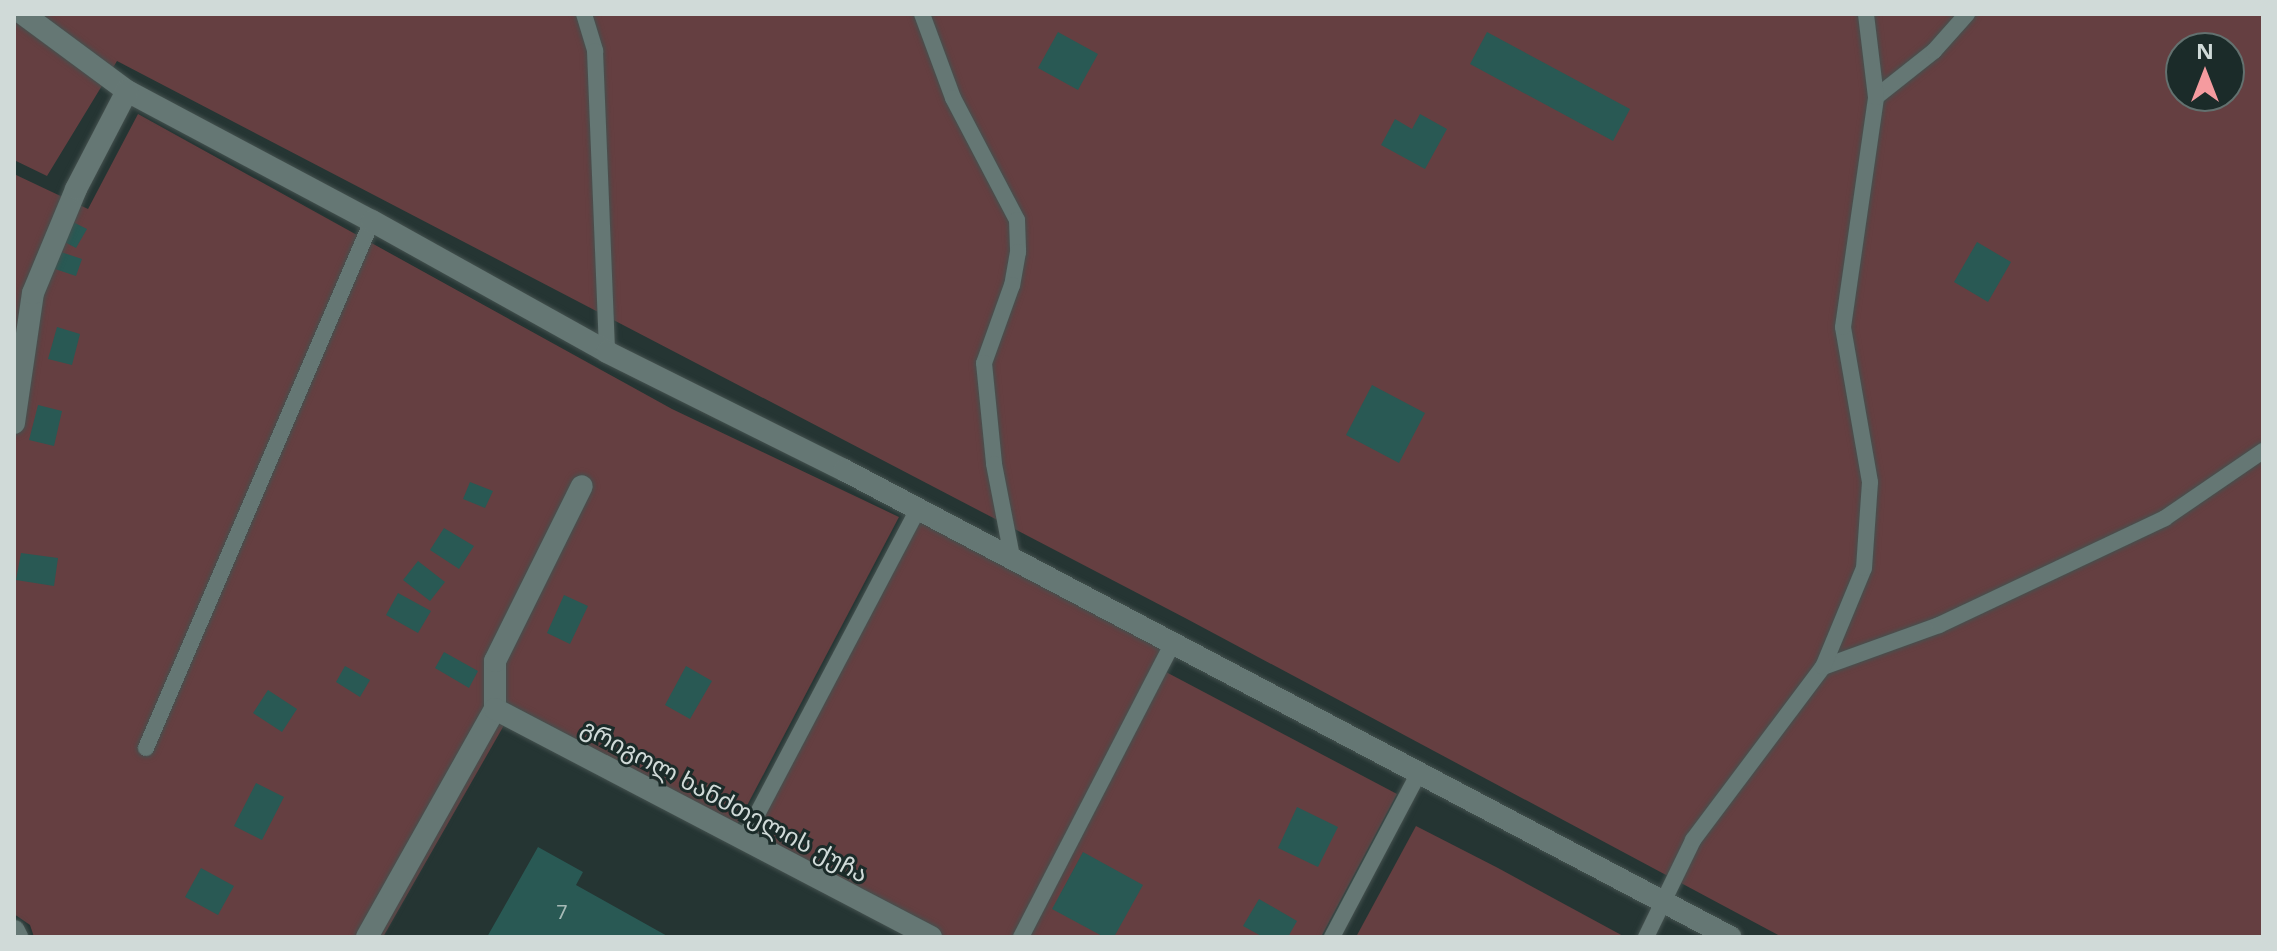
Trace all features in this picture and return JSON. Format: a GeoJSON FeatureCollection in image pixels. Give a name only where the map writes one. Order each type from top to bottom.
{"type":"FeatureCollection","features":[{"type":"Feature","properties":{"kind":"street"},"geometry":{"type":"LineString","coordinates":[[23,14],[127,91],[372,221],[607,352],[1012,557],[1730,937]]}},
{"type":"Feature","properties":{"kind":"street"},"geometry":{"type":"LineString","coordinates":[[14,423],[33,293],[76,189],[127,91]]}},
{"type":"Feature","properties":{"kind":"street"},"geometry":{"type":"LineString","coordinates":[[367,937],[495,709],[495,661],[582,486]]}},
{"type":"Feature","properties":{"kind":"street","name":"გრიგოლ ხანძთელის ქუჩა"},"geometry":{"type":"LineString","coordinates":[[495,709],[931,937]]}},
{"type":"Feature","properties":{"kind":"street"},"geometry":{"type":"LineString","coordinates":[[14,931],[17,937]]}},
{"type":"Feature","properties":{"kind":"lane"},"geometry":{"type":"LineString","coordinates":[[584,14],[595,51],[607,352]]}},
{"type":"Feature","properties":{"kind":"lane"},"geometry":{"type":"LineString","coordinates":[[922,14],[953,98],[1017,220],[1018,252],[1012,285],[984,363],[994,464],[1012,557]]}},
{"type":"Feature","properties":{"kind":"lane"},"geometry":{"type":"LineString","coordinates":[[1646,937],[1693,840],[1823,667],[1864,568],[1870,482],[1843,327],[1876,97],[1866,14]]}},
{"type":"Feature","properties":{"kind":"lane"},"geometry":{"type":"LineString","coordinates":[[1876,97],[1934,51],[1967,14]]}},
{"type":"Feature","properties":{"kind":"lane"},"geometry":{"type":"LineString","coordinates":[[146,748],[372,221]]}},
{"type":"Feature","properties":{"kind":"lane"},"geometry":{"type":"LineString","coordinates":[[1823,667],[1939,625],[2165,518],[2263,451]]}},
{"type":"Feature","properties":{"kind":"lane"},"geometry":{"type":"LineString","coordinates":[[744,839],[918,509]]}},
{"type":"Feature","properties":{"kind":"lane"},"geometry":{"type":"LineString","coordinates":[[1021,937],[1173,643]]}},
{"type":"Feature","properties":{"kind":"lane"},"geometry":{"type":"LineString","coordinates":[[1332,937],[1419,773]]}},
{"type":"Feature","properties":{"kind":"shaded area"},"geometry":{"type":"Polygon","coordinates":[[[14,14],[2263,14],[2263,937],[1782,937],[1187,619],[117,61],[47,176],[14,160],[14,14]]]}},
{"type":"Feature","properties":{"kind":"shaded area"},"geometry":{"type":"Polygon","coordinates":[[[138,114],[672,409],[899,517],[731,836],[507,720],[383,937],[34,937],[30,925],[14,914],[14,174],[88,209],[138,114]]]}},
{"type":"Feature","properties":{"kind":"shaded area"},"geometry":{"type":"Polygon","coordinates":[[[919,520],[1164,649],[1015,937],[944,937],[752,838],[919,520]]]}},
{"type":"Feature","properties":{"kind":"shaded area"},"geometry":{"type":"Polygon","coordinates":[[[1166,672],[1397,794],[1321,937],[1030,937],[1166,672]]]}},
{"type":"Feature","properties":{"kind":"shaded area"},"geometry":{"type":"Polygon","coordinates":[[[1416,826],[1498,868],[1625,937],[1356,937],[1416,826]]]}},
{"type":"Feature","properties":{"kind":"building"},"geometry":{"type":"Polygon","coordinates":[[[1058,32],[1098,54],[1078,90],[1038,68],[1058,32]]]}},
{"type":"Feature","properties":{"kind":"building"},"geometry":{"type":"Polygon","coordinates":[[[1487,32],[1630,109],[1613,141],[1470,64],[1487,32]]]}},
{"type":"Feature","properties":{"kind":"building"},"geometry":{"type":"Polygon","coordinates":[[[1420,114],[1447,129],[1425,169],[1381,145],[1395,119],[1412,129],[1420,114]]]}},
{"type":"Feature","properties":{"kind":"building"},"geometry":{"type":"Polygon","coordinates":[[[71,221],[87,229],[76,248],[61,240],[71,221]]]}},
{"type":"Feature","properties":{"kind":"building"},"geometry":{"type":"Polygon","coordinates":[[[1977,242],[2011,262],[1988,302],[1954,282],[1977,242]]]}},
{"type":"Feature","properties":{"kind":"building"},"geometry":{"type":"Polygon","coordinates":[[[58,251],[82,259],[76,276],[52,268],[58,251]]]}},
{"type":"Feature","properties":{"kind":"building"},"geometry":{"type":"Polygon","coordinates":[[[57,327],[80,334],[72,365],[48,359],[57,327]]]}},
{"type":"Feature","properties":{"kind":"building"},"geometry":{"type":"Polygon","coordinates":[[[1372,385],[1425,413],[1399,463],[1346,435],[1372,385]]]}},
{"type":"Feature","properties":{"kind":"building"},"geometry":{"type":"Polygon","coordinates":[[[38,405],[62,411],[54,446],[29,440],[38,405]]]}},
{"type":"Feature","properties":{"kind":"building"},"geometry":{"type":"Polygon","coordinates":[[[470,482],[493,491],[485,508],[463,499],[470,482]]]}},
{"type":"Feature","properties":{"kind":"building"},"geometry":{"type":"Polygon","coordinates":[[[444,528],[474,546],[459,569],[430,550],[444,528]]]}},
{"type":"Feature","properties":{"kind":"building"},"geometry":{"type":"Polygon","coordinates":[[[21,553],[58,558],[54,586],[16,580],[21,553]]]}},
{"type":"Feature","properties":{"kind":"building"},"geometry":{"type":"Polygon","coordinates":[[[418,561],[445,582],[430,601],[403,580],[418,561]]]}},
{"type":"Feature","properties":{"kind":"building"},"geometry":{"type":"Polygon","coordinates":[[[398,593],[431,611],[418,633],[386,615],[398,593]]]}},
{"type":"Feature","properties":{"kind":"building"},"geometry":{"type":"Polygon","coordinates":[[[564,595],[588,606],[570,644],[547,633],[564,595]]]}},
{"type":"Feature","properties":{"kind":"building"},"geometry":{"type":"Polygon","coordinates":[[[444,652],[478,671],[469,688],[435,668],[444,652]]]}},
{"type":"Feature","properties":{"kind":"building"},"geometry":{"type":"Polygon","coordinates":[[[345,666],[370,680],[360,697],[336,682],[345,666]]]}},
{"type":"Feature","properties":{"kind":"building"},"geometry":{"type":"Polygon","coordinates":[[[686,666],[712,681],[690,719],[665,705],[686,666]]]}},
{"type":"Feature","properties":{"kind":"building"},"geometry":{"type":"Polygon","coordinates":[[[268,690],[297,709],[282,732],[253,713],[268,690]]]}},
{"type":"Feature","properties":{"kind":"building"},"geometry":{"type":"Polygon","coordinates":[[[256,783],[284,797],[262,840],[234,826],[256,783]]]}},
{"type":"Feature","properties":{"kind":"building"},"geometry":{"type":"Polygon","coordinates":[[[1297,807],[1338,827],[1318,867],[1278,848],[1297,807]]]}},
{"type":"Feature","properties":{"kind":"building"},"geometry":{"type":"Polygon","coordinates":[[[538,847],[583,872],[576,885],[669,937],[487,937],[538,847]]]}},
{"type":"Feature","properties":{"kind":"building"},"geometry":{"type":"Polygon","coordinates":[[[1083,852],[1143,885],[1114,937],[1104,937],[1052,909],[1083,852]]]}},
{"type":"Feature","properties":{"kind":"building"},"geometry":{"type":"Polygon","coordinates":[[[201,868],[234,886],[218,915],[185,897],[201,868]]]}},
{"type":"Feature","properties":{"kind":"building"},"geometry":{"type":"Polygon","coordinates":[[[1259,899],[1297,921],[1288,937],[1263,937],[1243,926],[1259,899]]]}}]}
